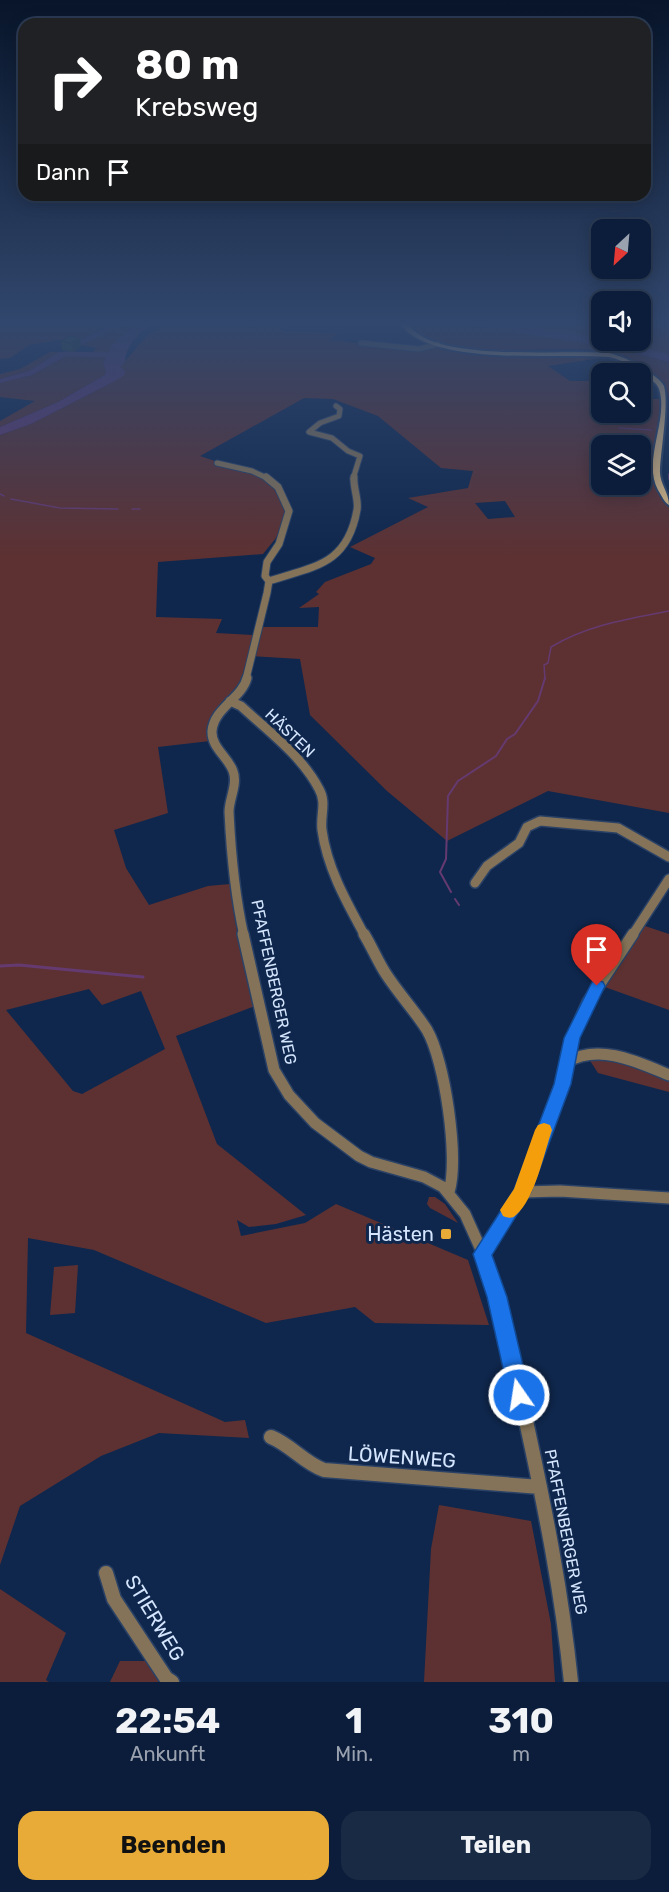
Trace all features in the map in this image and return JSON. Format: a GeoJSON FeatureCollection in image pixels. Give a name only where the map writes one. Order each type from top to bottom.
{"type":"FeatureCollection","features":[{"type":"Feature","properties":{"kind":"main road"},"geometry":{"type":"LineString","coordinates":[[665,399],[656,473],[659,485],[669,503]]}},
{"type":"Feature","properties":{"kind":"street"},"geometry":{"type":"LineString","coordinates":[[269,581],[324,563],[345,547],[358,508],[353,479],[360,456],[348,451],[332,438],[309,432],[320,423],[339,416],[340,409],[336,406]]}},
{"type":"Feature","properties":{"kind":"street","name":"PFAFFENBERGER WEG"},"geometry":{"type":"LineString","coordinates":[[217,463],[255,471],[271,479],[277,484],[289,511],[277,548],[267,562],[265,576],[269,581],[244,684],[217,716],[213,725],[216,746],[233,771],[234,783],[229,808],[238,911],[276,1075],[314,1121],[350,1151],[373,1162],[427,1180],[449,1192],[464,1214],[482,1254],[497,1297],[561,1590],[572,1682]]}},
{"type":"Feature","properties":{"kind":"street","name":"HÄSTEN"},"geometry":{"type":"LineString","coordinates":[[230,702],[241,706],[300,760],[320,790],[324,803],[322,830],[339,887],[359,928],[403,998],[427,1031],[435,1049],[443,1083],[453,1152],[453,1179],[449,1192]]}},
{"type":"Feature","properties":{"kind":"street"},"geometry":{"type":"LineString","coordinates":[[475,883],[487,866],[519,843],[526,827],[540,821],[569,826],[618,828],[669,857]]}},
{"type":"Feature","properties":{"kind":"street"},"geometry":{"type":"LineString","coordinates":[[482,1254],[522,1192],[562,1084],[572,1038],[592,994],[669,879]]}},
{"type":"Feature","properties":{"kind":"street"},"geometry":{"type":"LineString","coordinates":[[567,1062],[580,1053],[599,1054],[622,1058],[669,1075]]}},
{"type":"Feature","properties":{"kind":"street"},"geometry":{"type":"LineString","coordinates":[[522,1192],[560,1191],[669,1198]]}},
{"type":"Feature","properties":{"kind":"street","name":"LÖWENWEG"},"geometry":{"type":"LineString","coordinates":[[271,1437],[285,1443],[310,1465],[324,1470],[540,1487]]}},
{"type":"Feature","properties":{"kind":"street","name":"STIERWEG"},"geometry":{"type":"LineString","coordinates":[[106,1574],[114,1599],[166,1678],[171,1682]]}},
{"type":"Feature","properties":{"kind":"shaded area"},"geometry":{"type":"Polygon","coordinates":[[[22,399],[62,399],[0,427],[0,421],[35,401],[22,399]]]}},
{"type":"Feature","properties":{"kind":"shaded area"},"geometry":{"type":"Polygon","coordinates":[[[62,399],[79,399],[31,424],[0,435],[0,427],[62,399]]]}},
{"type":"Feature","properties":{"kind":"shaded area"},"geometry":{"type":"Polygon","coordinates":[[[79,399],[301,399],[200,456],[271,480],[287,511],[276,538],[263,554],[158,562],[156,617],[222,619],[216,633],[253,635],[255,627],[318,627],[319,607],[299,608],[319,594],[316,592],[325,582],[371,564],[375,558],[350,547],[428,507],[408,498],[468,488],[473,471],[441,468],[378,416],[334,399],[591,399],[591,423],[651,423],[651,399],[662,399],[652,475],[657,490],[669,508],[669,813],[548,791],[447,841],[387,791],[310,715],[300,659],[248,656],[241,681],[218,709],[210,741],[158,747],[168,813],[114,830],[126,868],[149,905],[208,886],[230,884],[236,926],[255,1006],[176,1036],[217,1144],[306,1215],[276,1224],[249,1227],[237,1220],[241,1236],[305,1223],[336,1204],[468,1260],[489,1325],[375,1323],[355,1307],[266,1323],[94,1250],[28,1238],[26,1333],[225,1422],[245,1420],[249,1438],[159,1433],[101,1456],[20,1506],[0,1565],[0,435],[31,424],[79,399]],[[505,501],[475,503],[488,519],[515,517],[505,501]],[[89,989],[6,1010],[73,1091],[82,1094],[165,1049],[141,991],[102,1005],[89,989]]]}},
{"type":"Feature","properties":{"kind":"shaded area"},"geometry":{"type":"Polygon","coordinates":[[[645,926],[669,934],[669,1010],[602,986],[645,926]]]}},
{"type":"Feature","properties":{"kind":"shaded area"},"geometry":{"type":"Polygon","coordinates":[[[587,1056],[608,1058],[669,1077],[669,1092],[598,1073],[587,1056]]]}},
{"type":"Feature","properties":{"kind":"shaded area"},"geometry":{"type":"Polygon","coordinates":[[[429,1197],[435,1197],[445,1204],[458,1223],[430,1208],[427,1204],[429,1197]]]}},
{"type":"Feature","properties":{"kind":"shaded area"},"geometry":{"type":"Polygon","coordinates":[[[78,1265],[75,1313],[50,1315],[54,1267],[78,1265]]]}},
{"type":"Feature","properties":{"kind":"shaded area"},"geometry":{"type":"Polygon","coordinates":[[[439,1505],[531,1521],[551,1624],[555,1682],[424,1682],[431,1549],[439,1505]]]}},
{"type":"Feature","properties":{"kind":"shaded area"},"geometry":{"type":"Polygon","coordinates":[[[0,1589],[66,1633],[46,1680],[49,1682],[0,1682],[0,1589]]]}},
{"type":"Feature","properties":{"kind":"shaded area"},"geometry":{"type":"Polygon","coordinates":[[[120,1661],[148,1661],[164,1682],[110,1682],[120,1661]]]}},
{"type":"Feature","properties":{"kind":"waterway"},"geometry":{"type":"LineString","coordinates":[[619,428],[651,430]]}},
{"type":"Feature","properties":{"kind":"waterway"},"geometry":{"type":"LineString","coordinates":[[669,474],[669,479]]}},
{"type":"Feature","properties":{"kind":"waterway"},"geometry":{"type":"LineString","coordinates":[[0,494],[4,496]]}},
{"type":"Feature","properties":{"kind":"waterway"},"geometry":{"type":"LineString","coordinates":[[11,499],[60,508],[118,509]]}},
{"type":"Feature","properties":{"kind":"waterway"},"geometry":{"type":"LineString","coordinates":[[132,509],[140,509]]}},
{"type":"Feature","properties":{"kind":"waterway"},"geometry":{"type":"LineString","coordinates":[[545,678],[544,665],[548,663],[551,647],[565,639],[593,628],[669,611]]}},
{"type":"Feature","properties":{"kind":"waterway"},"geometry":{"type":"LineString","coordinates":[[451,892],[440,872],[446,859],[448,796],[458,781],[496,756],[507,739],[515,734],[538,701],[545,678]]}},
{"type":"Feature","properties":{"kind":"waterway"},"geometry":{"type":"LineString","coordinates":[[455,899],[459,905]]}},
{"type":"Feature","properties":{"kind":"waterway"},"geometry":{"type":"LineString","coordinates":[[0,966],[19,965],[143,977]]}},
{"type":"Feature","properties":{"kind":"slow traffic"},"geometry":{"type":"LineString","coordinates":[[509,1210],[522,1192],[544,1130]]}},
{"type":"Feature","properties":{"kind":"place","name":"Hästen"},"geometry":{"type":"Point","coordinates":[446,1234]}},
{"type":"Feature","properties":{"kind":"route"},"geometry":{"type":"LineString","coordinates":[[519,1395],[497,1297],[482,1254],[522,1192],[526,1176],[562,1084],[572,1038],[597,986]]}}]}
